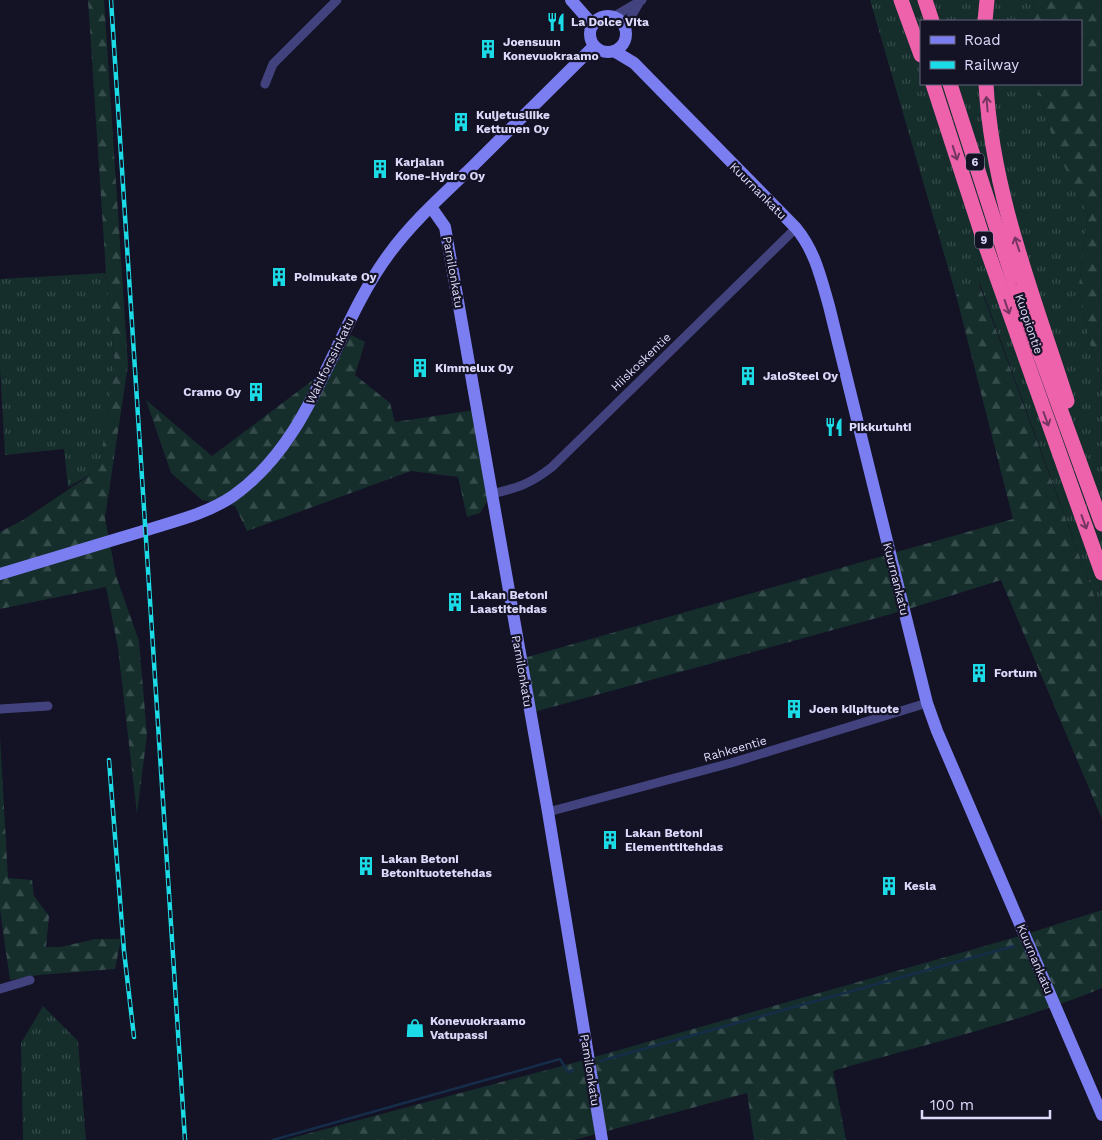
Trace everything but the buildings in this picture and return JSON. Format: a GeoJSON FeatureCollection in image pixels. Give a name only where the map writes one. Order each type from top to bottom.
{"type":"FeatureCollection","features":[{"type":"Feature","properties":{"kind":"highway"},"geometry":{"type":"LineString","coordinates":[[901,0],[920,52]]}},
{"type":"Feature","properties":{"kind":"highway"},"geometry":{"type":"LineString","coordinates":[[908,0],[920,39]]}},
{"type":"Feature","properties":{"kind":"highway"},"geometry":{"type":"LineString","coordinates":[[925,0],[932,20]]}},
{"type":"Feature","properties":{"kind":"highway"},"geometry":{"type":"LineString","coordinates":[[986,20],[987,0]]}},
{"type":"Feature","properties":{"kind":"highway","name":"Kuopiontie"},"geometry":{"type":"LineString","coordinates":[[932,85],[1030,373],[1102,572]]}},
{"type":"Feature","properties":{"kind":"highway","name":"Kuopiontie"},"geometry":{"type":"LineString","coordinates":[[950,85],[1015,285],[1102,524]]}},
{"type":"Feature","properties":{"kind":"highway"},"geometry":{"type":"LineString","coordinates":[[986,85],[990,131],[1004,204],[1072,416],[1078,458]]}},
{"type":"Feature","properties":{"kind":"street"},"geometry":{"type":"LineString","coordinates":[[265,84],[273,64],[337,0]]}},
{"type":"Feature","properties":{"kind":"street"},"geometry":{"type":"LineString","coordinates":[[571,0],[593,25]]}},
{"type":"Feature","properties":{"kind":"street"},"geometry":{"type":"LineString","coordinates":[[640,1],[618,49],[603,52],[594,46],[590,35],[593,25],[602,18],[613,17],[640,1]]}},
{"type":"Feature","properties":{"kind":"street"},"geometry":{"type":"LineString","coordinates":[[613,17],[618,20],[625,34]]}},
{"type":"Feature","properties":{"kind":"street","name":"Kuurnankatu"},"geometry":{"type":"LineString","coordinates":[[625,34],[650,79]]}},
{"type":"Feature","properties":{"kind":"street","name":"Wahlforssinkatu"},"geometry":{"type":"LineString","coordinates":[[0,574],[194,515],[230,498],[256,477],[282,450],[292,435],[374,276],[397,244],[431,207],[594,46]]}},
{"type":"Feature","properties":{"kind":"street","name":"Kuurnankatu"},"geometry":{"type":"LineString","coordinates":[[614,51],[634,63],[650,79],[796,228],[812,251],[825,290],[927,703],[937,731],[1102,1115]]}},
{"type":"Feature","properties":{"kind":"street","name":"Pamilonkatu"},"geometry":{"type":"LineString","coordinates":[[431,207],[445,227],[548,812],[602,1140]]}},
{"type":"Feature","properties":{"kind":"street","name":"Hiiskoskentie"},"geometry":{"type":"LineString","coordinates":[[491,494],[519,487],[535,480],[552,467],[796,228]]}},
{"type":"Feature","properties":{"kind":"street","name":"Rahkeentie"},"geometry":{"type":"LineString","coordinates":[[548,812],[731,764],[927,703]]}},
{"type":"Feature","properties":{"kind":"street"},"geometry":{"type":"LineString","coordinates":[[0,709],[48,706]]}},
{"type":"Feature","properties":{"kind":"street"},"geometry":{"type":"LineString","coordinates":[[0,990],[30,980]]}},
{"type":"Feature","properties":{"kind":"green space"},"geometry":{"type":"Polygon","coordinates":[[[88,0],[104,0],[128,365],[105,518],[116,576],[139,641],[147,735],[137,814],[118,648],[106,587],[0,609],[0,532],[23,520],[99,469],[115,366],[106,273],[88,0]]]}},
{"type":"Feature","properties":{"kind":"green space"},"geometry":{"type":"Polygon","coordinates":[[[870,0],[1034,0],[1032,20],[920,20],[920,85],[1036,85],[1056,149],[1088,215],[1079,285],[1090,344],[1102,379],[1102,617],[980,284],[956,295],[870,0]]]}},
{"type":"Feature","properties":{"kind":"green space"},"geometry":{"type":"Polygon","coordinates":[[[1034,0],[1102,0],[1102,379],[1090,344],[1079,285],[1088,215],[1056,149],[1036,85],[1082,85],[1082,20],[1032,20],[1034,0]]]}},
{"type":"Feature","properties":{"kind":"green space"},"geometry":{"type":"Polygon","coordinates":[[[106,273],[115,366],[99,470],[68,487],[64,449],[5,455],[0,368],[0,279],[106,273]]]}},
{"type":"Feature","properties":{"kind":"green space"},"geometry":{"type":"Polygon","coordinates":[[[979,284],[1102,617],[1102,819],[1001,580],[902,611],[534,712],[524,658],[1013,519],[956,295],[979,284]]]}},
{"type":"Feature","properties":{"kind":"green space"},"geometry":{"type":"Polygon","coordinates":[[[351,335],[365,342],[355,375],[390,403],[395,422],[481,409],[495,489],[480,513],[467,517],[458,477],[411,471],[247,531],[235,506],[202,500],[171,473],[146,400],[212,456],[337,362],[351,335]]]}},
{"type":"Feature","properties":{"kind":"green space"},"geometry":{"type":"Polygon","coordinates":[[[0,736],[8,878],[32,880],[34,896],[49,916],[46,947],[61,947],[95,939],[121,939],[115,969],[39,975],[10,980],[0,910],[0,736]]]}},
{"type":"Feature","properties":{"kind":"green space"},"geometry":{"type":"Polygon","coordinates":[[[1102,910],[1102,988],[1002,1023],[833,1071],[846,1140],[754,1140],[747,1093],[574,1140],[284,1140],[577,1062],[1023,935],[1102,910]]]}},
{"type":"Feature","properties":{"kind":"green space"},"geometry":{"type":"Polygon","coordinates":[[[43,1006],[78,1041],[86,1140],[23,1140],[21,1043],[43,1006]]]}},
{"type":"Feature","properties":{"kind":"waterway"},"geometry":{"type":"LineString","coordinates":[[600,1061],[1014,946]]}},
{"type":"Feature","properties":{"kind":"waterway"},"geometry":{"type":"LineString","coordinates":[[273,1140],[560,1059],[568,1072],[573,1070]]}},
{"type":"Feature","properties":{"kind":"railway"},"geometry":{"type":"LineString","coordinates":[[111,0],[185,1140]]}},
{"type":"Feature","properties":{"kind":"railway"},"geometry":{"type":"LineString","coordinates":[[109,760],[124,951],[134,1037]]}},
{"type":"Feature","properties":{"kind":"place","name":"La Dolce Vita"},"geometry":{"type":"Point","coordinates":[556,22]}},
{"type":"Feature","properties":{"kind":"place","name":"Joensuun Konevuokraamo"},"geometry":{"type":"Point","coordinates":[488,49]}},
{"type":"Feature","properties":{"kind":"place","name":"Kuljetusliike Kettunen Oy"},"geometry":{"type":"Point","coordinates":[461,122]}},
{"type":"Feature","properties":{"kind":"place","name":"Karjalan Kone-Hydro Oy"},"geometry":{"type":"Point","coordinates":[380,169]}},
{"type":"Feature","properties":{"kind":"place","name":"Poimukate Oy"},"geometry":{"type":"Point","coordinates":[279,277]}},
{"type":"Feature","properties":{"kind":"place","name":"Kimmelux Oy"},"geometry":{"type":"Point","coordinates":[420,368]}},
{"type":"Feature","properties":{"kind":"place","name":"JaloSteel Oy"},"geometry":{"type":"Point","coordinates":[748,376]}},
{"type":"Feature","properties":{"kind":"place","name":"Cramo Oy"},"geometry":{"type":"Point","coordinates":[256,392]}},
{"type":"Feature","properties":{"kind":"place","name":"Pikkutuhti"},"geometry":{"type":"Point","coordinates":[834,427]}},
{"type":"Feature","properties":{"kind":"place","name":"Lakan Betoni Laastitehdas"},"geometry":{"type":"Point","coordinates":[455,602]}},
{"type":"Feature","properties":{"kind":"place","name":"Fortum"},"geometry":{"type":"Point","coordinates":[979,673]}},
{"type":"Feature","properties":{"kind":"place","name":"Joen kilpituote"},"geometry":{"type":"Point","coordinates":[794,709]}},
{"type":"Feature","properties":{"kind":"place","name":"Lakan Betoni Elementtitehdas"},"geometry":{"type":"Point","coordinates":[610,840]}},
{"type":"Feature","properties":{"kind":"place","name":"Lakan Betoni Betonituotetehdas"},"geometry":{"type":"Point","coordinates":[366,866]}},
{"type":"Feature","properties":{"kind":"place","name":"Kesla"},"geometry":{"type":"Point","coordinates":[889,886]}},
{"type":"Feature","properties":{"kind":"place","name":"Konevuokraamo Vatupassi"},"geometry":{"type":"Point","coordinates":[415,1028]}}]}
